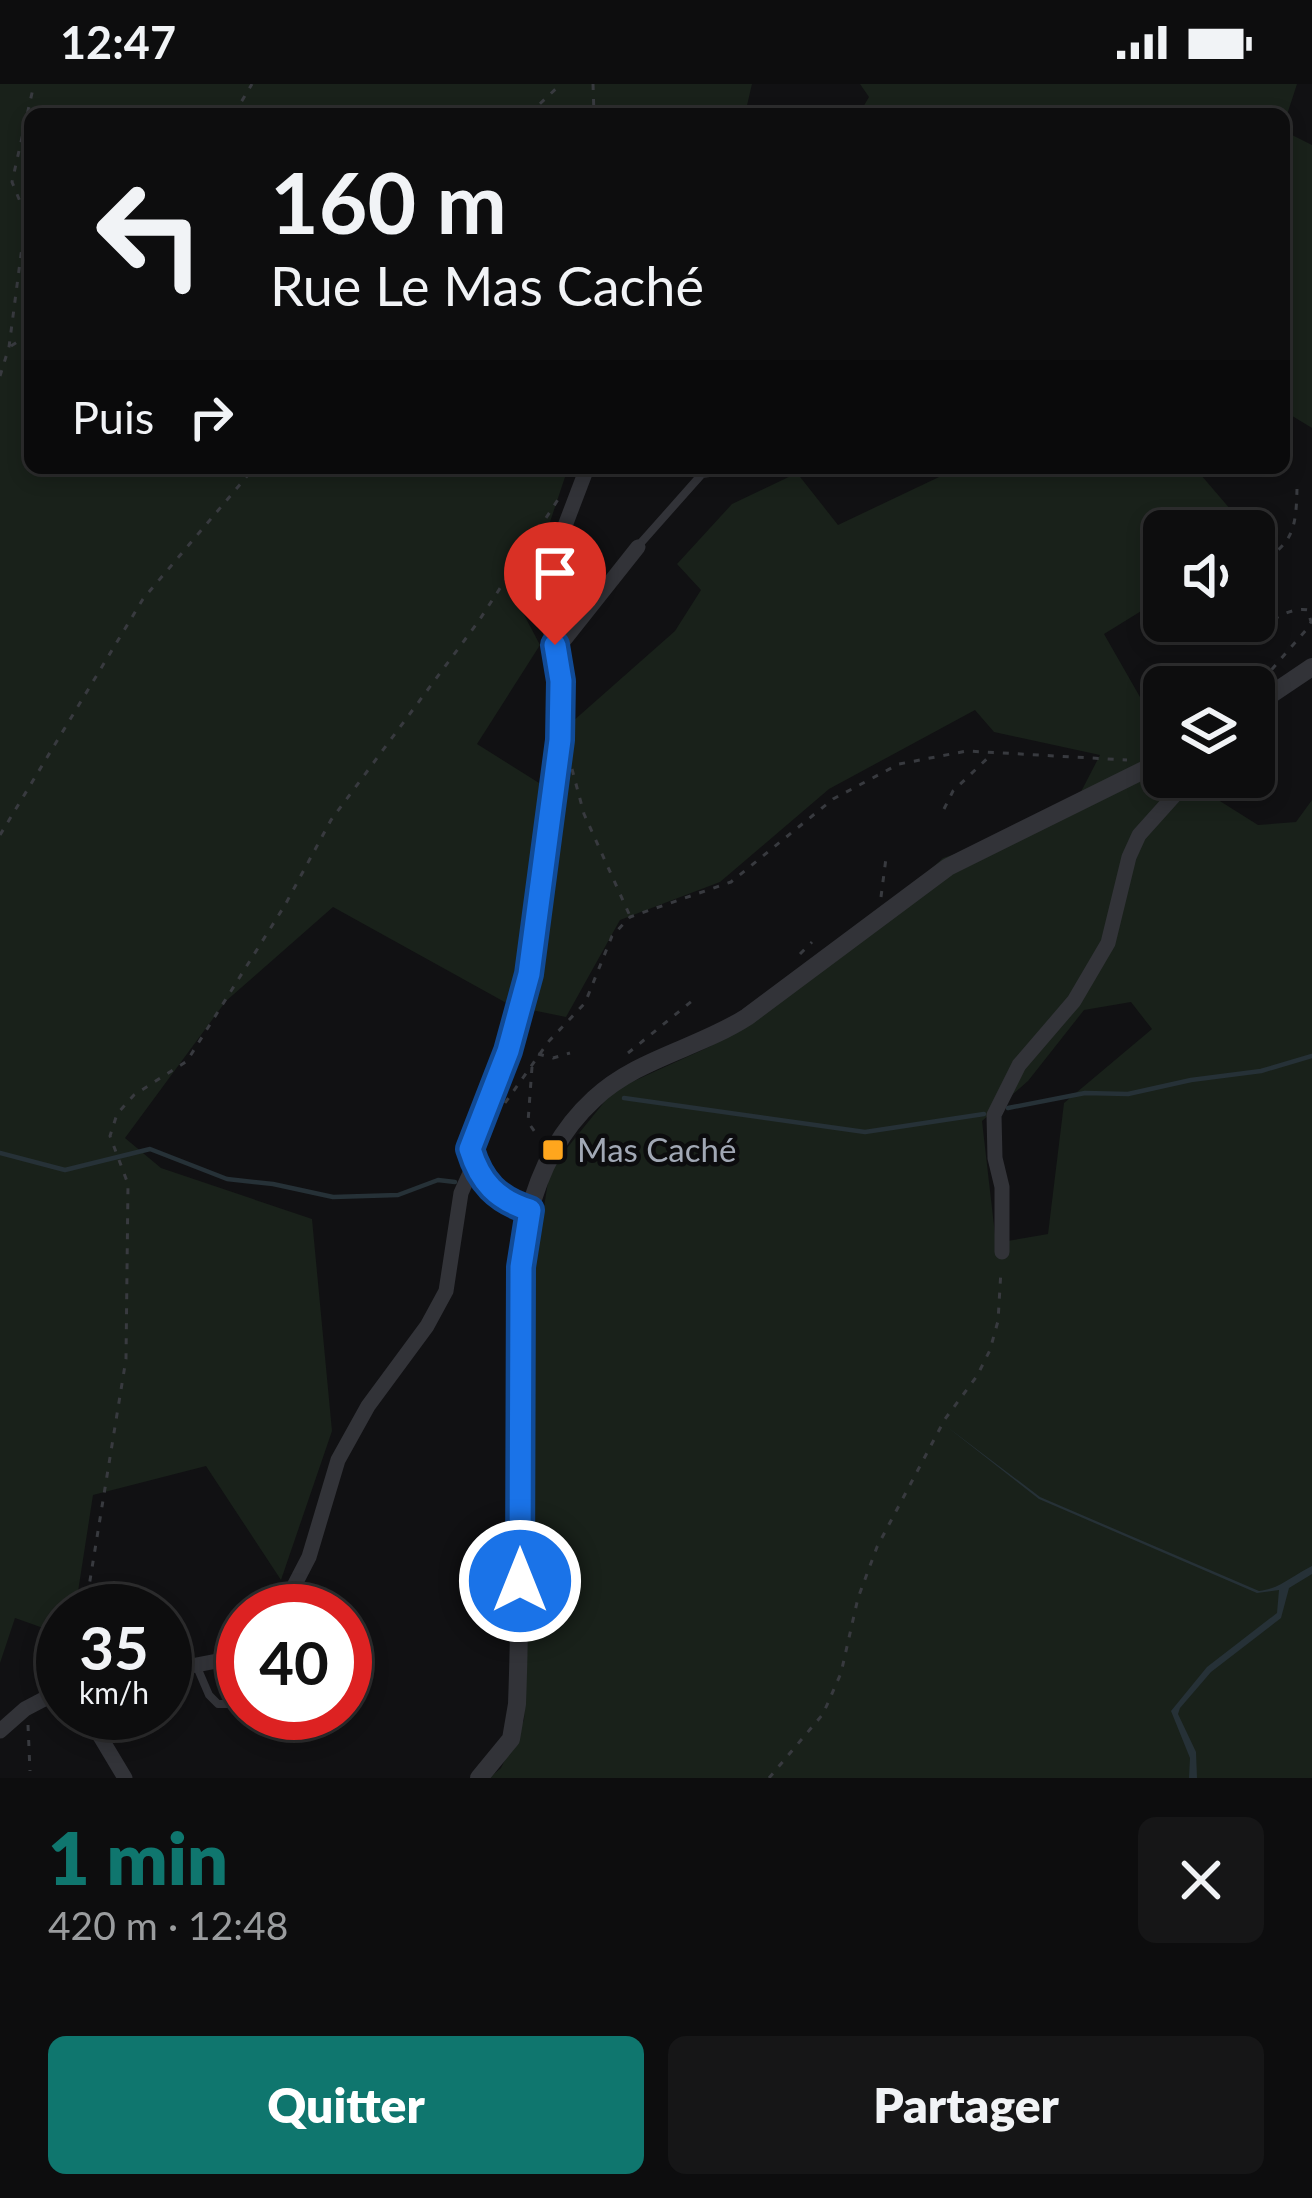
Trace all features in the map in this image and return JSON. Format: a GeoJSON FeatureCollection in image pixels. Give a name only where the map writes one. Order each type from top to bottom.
{"type":"FeatureCollection","features":[{"type":"Feature","properties":{"kind":"street"},"geometry":{"type":"LineString","coordinates":[[530,1210],[498,1198],[470,1149],[508,1051],[529,974],[560,740],[561,681],[542,608],[547,573],[585,474]]}},
{"type":"Feature","properties":{"kind":"street"},"geometry":{"type":"LineString","coordinates":[[555,645],[566,638],[638,547]]}},
{"type":"Feature","properties":{"kind":"street"},"geometry":{"type":"LineString","coordinates":[[1275,692],[1312,668]]}},
{"type":"Feature","properties":{"kind":"street"},"geometry":{"type":"LineString","coordinates":[[479,1778],[511,1738],[517,1704],[521,1267],[530,1210],[550,1154],[595,1097],[623,1077],[717,1036],[948,867],[1143,770]]}},
{"type":"Feature","properties":{"kind":"street"},"geometry":{"type":"LineString","coordinates":[[1002,1252],[1002,1187],[995,1158],[994,1115],[1019,1065],[1074,1001],[1108,943],[1129,857],[1139,835],[1172,798]]}},
{"type":"Feature","properties":{"kind":"street"},"geometry":{"type":"LineString","coordinates":[[295,1584],[309,1557],[338,1460],[368,1406],[427,1326],[446,1291],[461,1192],[474,1163]]}},
{"type":"Feature","properties":{"kind":"street"},"geometry":{"type":"LineString","coordinates":[[192,1667],[216,1662]]}},
{"type":"Feature","properties":{"kind":"street"},"geometry":{"type":"LineString","coordinates":[[0,1731],[36,1704]]}},
{"type":"Feature","properties":{"kind":"street"},"geometry":{"type":"LineString","coordinates":[[102,1740],[125,1778]]}},
{"type":"Feature","properties":{"kind":"lane"},"geometry":{"type":"LineString","coordinates":[[638,547],[702,474]]}},
{"type":"Feature","properties":{"kind":"lane"},"geometry":{"type":"LineString","coordinates":[[197,1666],[216,1702]]}},
{"type":"Feature","properties":{"kind":"path"},"geometry":{"type":"LineString","coordinates":[[535,108],[561,84]]}},
{"type":"Feature","properties":{"kind":"path"},"geometry":{"type":"LineString","coordinates":[[24,129],[12,182],[24,211]]}},
{"type":"Feature","properties":{"kind":"path"},"geometry":{"type":"LineString","coordinates":[[0,376],[9,347],[24,231]]}},
{"type":"Feature","properties":{"kind":"path"},"geometry":{"type":"LineString","coordinates":[[9,347],[24,338]]}},
{"type":"Feature","properties":{"kind":"path"},"geometry":{"type":"LineString","coordinates":[[0,835],[143,599],[249,474]]}},
{"type":"Feature","properties":{"kind":"path"},"geometry":{"type":"LineString","coordinates":[[1275,553],[1297,524],[1297,489]]}},
{"type":"Feature","properties":{"kind":"path"},"geometry":{"type":"LineString","coordinates":[[90,1584],[126,1359],[128,1184],[110,1136],[117,1114],[134,1095],[187,1061],[331,820],[478,622],[560,496]]}},
{"type":"Feature","properties":{"kind":"path"},"geometry":{"type":"LineString","coordinates":[[1273,666],[1306,630],[1311,615],[1294,608],[1275,618]]}},
{"type":"Feature","properties":{"kind":"path"},"geometry":{"type":"LineString","coordinates":[[560,740],[584,814],[630,916]]}},
{"type":"Feature","properties":{"kind":"path"},"geometry":{"type":"LineString","coordinates":[[505,1105],[538,1054],[585,1003],[612,936],[630,916],[731,882],[832,800],[899,764],[967,752],[1143,761]]}},
{"type":"Feature","properties":{"kind":"path"},"geometry":{"type":"LineString","coordinates":[[944,809],[953,791],[993,753]]}},
{"type":"Feature","properties":{"kind":"path"},"geometry":{"type":"LineString","coordinates":[[885,912],[880,892],[886,858]]}},
{"type":"Feature","properties":{"kind":"path"},"geometry":{"type":"LineString","coordinates":[[623,1077],[627,1054],[692,1001]]}},
{"type":"Feature","properties":{"kind":"path"},"geometry":{"type":"LineString","coordinates":[[538,1054],[554,1058],[570,1053]]}},
{"type":"Feature","properties":{"kind":"path"},"geometry":{"type":"LineString","coordinates":[[533,1061],[528,1122],[550,1154]]}},
{"type":"Feature","properties":{"kind":"path"},"geometry":{"type":"LineString","coordinates":[[769,1778],[823,1714],[842,1673],[858,1598],[877,1547],[945,1418],[977,1376],[989,1350],[998,1321],[1002,1252]]}},
{"type":"Feature","properties":{"kind":"path"},"geometry":{"type":"LineString","coordinates":[[21,1713],[28,1720],[29,1771]]}},
{"type":"Feature","properties":{"kind":"shaded area"},"geometry":{"type":"Polygon","coordinates":[[[0,84],[752,84],[746,108],[24,108],[24,474],[566,474],[521,609],[540,645],[477,744],[563,798],[572,722],[675,631],[701,590],[677,564],[732,504],[798,474],[838,525],[945,474],[1200,474],[1231,510],[1143,510],[1143,610],[1104,634],[1143,702],[1143,798],[1215,798],[1258,825],[1296,822],[1312,800],[1312,1778],[489,1778],[501,1768],[524,1720],[531,1567],[530,1296],[550,1169],[614,1090],[711,1046],[814,976],[943,858],[1068,817],[1100,755],[994,732],[975,710],[829,789],[720,882],[620,920],[566,1017],[512,1006],[333,907],[226,1001],[125,1138],[161,1168],[312,1219],[332,1431],[281,1580],[206,1466],[93,1495],[79,1584],[36,1584],[36,1625],[15,1618],[0,1663],[0,84]],[[1131,1002],[1084,1010],[1028,1081],[982,1121],[996,1243],[1048,1234],[1064,1103],[1152,1029],[1131,1002]]]}},
{"type":"Feature","properties":{"kind":"shaded area"},"geometry":{"type":"Polygon","coordinates":[[[860,84],[1297,84],[1289,108],[863,108],[869,97],[860,84]]]}},
{"type":"Feature","properties":{"kind":"shaded area"},"geometry":{"type":"Polygon","coordinates":[[[1290,134],[1312,145],[1312,428],[1290,415],[1290,134]]]}},
{"type":"Feature","properties":{"kind":"shaded area"},"geometry":{"type":"Polygon","coordinates":[[[946,1426],[1040,1497],[1259,1591],[1312,1566],[1312,1574],[1289,1588],[1281,1618],[1211,1672],[1180,1708],[1178,1714],[1196,1752],[1197,1778],[1189,1778],[1190,1758],[1171,1711],[1207,1667],[1277,1613],[1279,1590],[1257,1593],[1039,1499],[946,1426]]]}},
{"type":"Feature","properties":{"kind":"waterway"},"geometry":{"type":"LineString","coordinates":[[1008,1108],[1085,1093],[1128,1094],[1261,1071],[1312,1056]]}},
{"type":"Feature","properties":{"kind":"waterway"},"geometry":{"type":"LineString","coordinates":[[624,1098],[865,1132],[984,1114]]}},
{"type":"Feature","properties":{"kind":"waterway"},"geometry":{"type":"LineString","coordinates":[[0,1153],[65,1170],[150,1149],[227,1179],[333,1197],[398,1195],[438,1180],[455,1182]]}},
{"type":"Feature","properties":{"kind":"place","name":"Mas Caché"},"geometry":{"type":"Point","coordinates":[553,1150]}},
{"type":"Feature","properties":{"kind":"route"},"geometry":{"type":"LineString","coordinates":[[520,1581],[521,1267],[530,1210],[498,1198],[480,1175],[470,1149],[508,1051],[529,974],[562,715],[555,645]]}}]}
